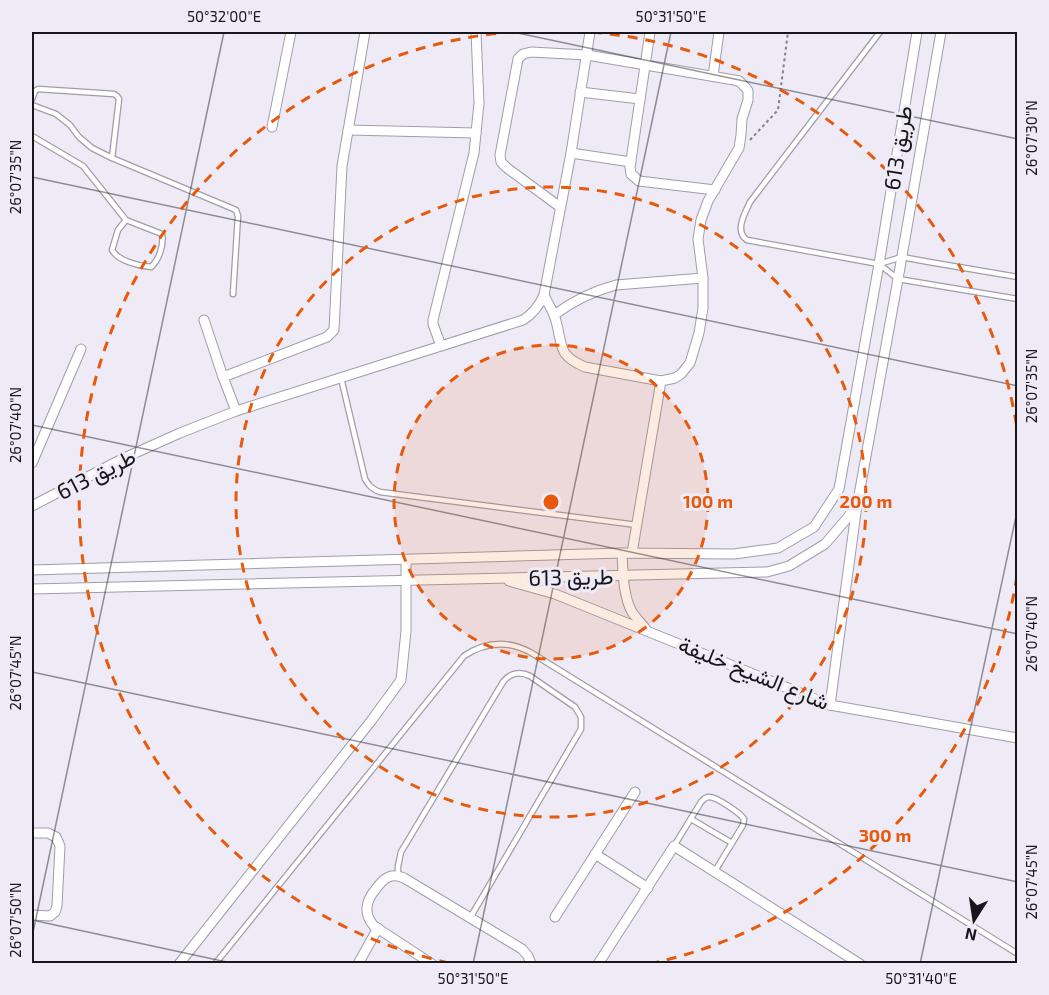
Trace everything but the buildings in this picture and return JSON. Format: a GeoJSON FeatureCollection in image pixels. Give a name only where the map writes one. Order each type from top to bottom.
{"type":"FeatureCollection","features":[{"type":"Feature","properties":{"kind":"street"},"geometry":{"type":"LineString","coordinates":[[272,127],[291,32]]}},
{"type":"Feature","properties":{"kind":"street"},"geometry":{"type":"LineString","coordinates":[[223,377],[327,338],[334,330],[342,165],[365,32]]}},
{"type":"Feature","properties":{"kind":"street"},"geometry":{"type":"LineString","coordinates":[[441,346],[433,320],[474,153],[480,103],[474,32]]}},
{"type":"Feature","properties":{"kind":"street","name":"طريق 613"},"geometry":{"type":"LineString","coordinates":[[32,506],[124,458],[236,411],[523,320],[537,308],[543,295],[571,153],[590,32]]}},
{"type":"Feature","properties":{"kind":"street"},"geometry":{"type":"LineString","coordinates":[[650,32],[631,174],[639,181],[715,190]]}},
{"type":"Feature","properties":{"kind":"street"},"geometry":{"type":"LineString","coordinates":[[713,76],[719,32]]}},
{"type":"Feature","properties":{"kind":"street","name":"طريق 613"},"geometry":{"type":"LineString","coordinates":[[32,570],[627,553],[734,554],[778,548],[814,527],[839,489],[917,32]]}},
{"type":"Feature","properties":{"kind":"street","name":"طريق 613"},"geometry":{"type":"LineString","coordinates":[[32,589],[767,572],[789,566],[825,544],[849,516],[859,495],[941,32]]}},
{"type":"Feature","properties":{"kind":"street"},"geometry":{"type":"LineString","coordinates":[[543,295],[554,315],[560,345],[577,364],[661,381],[681,374],[690,363],[702,321],[704,278],[699,248],[699,230],[704,210],[736,155],[741,142],[742,119],[748,100],[746,87],[739,81],[586,55],[531,52],[523,54],[518,59],[500,155],[501,162],[560,207]]}},
{"type":"Feature","properties":{"kind":"street"},"geometry":{"type":"LineString","coordinates":[[580,92],[640,99]]}},
{"type":"Feature","properties":{"kind":"street"},"geometry":{"type":"LineString","coordinates":[[348,130],[476,133]]}},
{"type":"Feature","properties":{"kind":"street"},"geometry":{"type":"LineString","coordinates":[[571,153],[631,162]]}},
{"type":"Feature","properties":{"kind":"street"},"geometry":{"type":"LineString","coordinates":[[554,315],[590,293],[616,285],[704,278]]}},
{"type":"Feature","properties":{"kind":"street"},"geometry":{"type":"LineString","coordinates":[[204,320],[236,411]]}},
{"type":"Feature","properties":{"kind":"street"},"geometry":{"type":"LineString","coordinates":[[32,463],[81,349]]}},
{"type":"Feature","properties":{"kind":"street"},"geometry":{"type":"LineString","coordinates":[[646,630],[632,612],[623,575],[627,553],[637,525],[661,381]]}},
{"type":"Feature","properties":{"kind":"street"},"geometry":{"type":"LineString","coordinates":[[830,705],[859,495]]}},
{"type":"Feature","properties":{"kind":"street"},"geometry":{"type":"LineString","coordinates":[[179,963],[401,680],[406,631],[406,560]]}},
{"type":"Feature","properties":{"kind":"street","name":"شارع الشيخ خليفة"},"geometry":{"type":"LineString","coordinates":[[498,578],[555,594],[830,705],[1017,738]]}},
{"type":"Feature","properties":{"kind":"street"},"geometry":{"type":"LineString","coordinates":[[555,917],[635,792]]}},
{"type":"Feature","properties":{"kind":"street"},"geometry":{"type":"LineString","coordinates":[[32,833],[48,833],[56,837],[60,846],[56,912],[50,916],[32,915]]}},
{"type":"Feature","properties":{"kind":"street"},"geometry":{"type":"LineString","coordinates":[[598,963],[674,846],[860,963]]}},
{"type":"Feature","properties":{"kind":"street"},"geometry":{"type":"LineString","coordinates":[[596,854],[648,888]]}},
{"type":"Feature","properties":{"kind":"street"},"geometry":{"type":"LineString","coordinates":[[432,963],[417,960],[370,921],[367,903],[384,879],[398,876],[522,950],[531,963]]}},
{"type":"Feature","properties":{"kind":"street"},"geometry":{"type":"LineString","coordinates":[[358,963],[378,928]]}},
{"type":"Feature","properties":{"kind":"lane"},"geometry":{"type":"LineString","coordinates":[[880,32],[750,202],[742,220],[742,237],[747,240],[879,264],[902,257],[1017,277]]}},
{"type":"Feature","properties":{"kind":"lane"},"geometry":{"type":"LineString","coordinates":[[32,99],[38,89],[117,96],[119,99],[112,158]]}},
{"type":"Feature","properties":{"kind":"lane"},"geometry":{"type":"LineString","coordinates":[[32,105],[56,114],[70,125],[79,137],[112,158],[236,210],[238,216],[233,294]]}},
{"type":"Feature","properties":{"kind":"lane"},"geometry":{"type":"LineString","coordinates":[[32,136],[83,166],[126,220],[162,234],[164,240],[156,263],[151,267],[142,266],[115,255],[111,249],[118,230],[126,220]]}},
{"type":"Feature","properties":{"kind":"lane"},"geometry":{"type":"LineString","coordinates":[[879,264],[898,279],[1017,299]]}},
{"type":"Feature","properties":{"kind":"lane"},"geometry":{"type":"LineString","coordinates":[[341,378],[365,479],[375,490],[637,525]]}},
{"type":"Feature","properties":{"kind":"lane"},"geometry":{"type":"LineString","coordinates":[[215,963],[464,656],[479,648],[496,644],[514,645],[530,652],[1017,954]]}},
{"type":"Feature","properties":{"kind":"lane"},"geometry":{"type":"LineString","coordinates":[[398,876],[401,852],[502,682],[514,674],[530,676],[575,706],[581,717],[581,729],[470,918]]}},
{"type":"Feature","properties":{"kind":"lane"},"geometry":{"type":"LineString","coordinates":[[674,846],[703,800],[709,797],[741,813],[744,822],[715,871]]}},
{"type":"Feature","properties":{"kind":"lane"},"geometry":{"type":"LineString","coordinates":[[691,819],[732,843]]}},
{"type":"Feature","properties":{"kind":"path"},"geometry":{"type":"LineString","coordinates":[[741,142],[748,142],[778,110],[788,32]]}}]}
